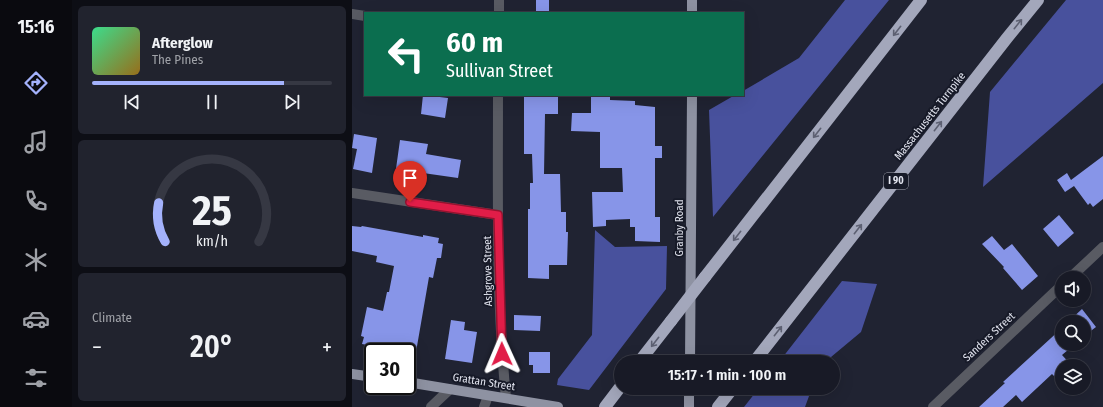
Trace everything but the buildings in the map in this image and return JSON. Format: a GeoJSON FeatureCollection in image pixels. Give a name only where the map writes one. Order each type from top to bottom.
{"type":"FeatureCollection","features":[{"type":"Feature","properties":{"kind":"highway"},"geometry":{"type":"LineString","coordinates":[[644,355],[921,0]]}},
{"type":"Feature","properties":{"kind":"highway","name":"Massachusetts Turnpike"},"geometry":{"type":"LineString","coordinates":[[759,355],[1038,0]]}},
{"type":"Feature","properties":{"kind":"highway"},"geometry":{"type":"LineString","coordinates":[[605,407],[614,395]]}},
{"type":"Feature","properties":{"kind":"highway"},"geometry":{"type":"LineString","coordinates":[[718,407],[727,395]]}},
{"type":"Feature","properties":{"kind":"main road"},"geometry":{"type":"LineString","coordinates":[[692,0],[692,12]]}},
{"type":"Feature","properties":{"kind":"main road","name":"Granby Road"},"geometry":{"type":"LineString","coordinates":[[690,355],[692,96]]}},
{"type":"Feature","properties":{"kind":"main road"},"geometry":{"type":"LineString","coordinates":[[352,374],[364,376]]}},
{"type":"Feature","properties":{"kind":"main road","name":"Grattan Street"},"geometry":{"type":"LineString","coordinates":[[416,383],[558,407]]}},
{"type":"Feature","properties":{"kind":"main road"},"geometry":{"type":"LineString","coordinates":[[689,395],[689,407]]}},
{"type":"Feature","properties":{"kind":"street"},"geometry":{"type":"LineString","coordinates":[[499,0],[499,12]]}},
{"type":"Feature","properties":{"kind":"street"},"geometry":{"type":"LineString","coordinates":[[352,14],[364,16]]}},
{"type":"Feature","properties":{"kind":"street","name":"Ashgrove Street"},"geometry":{"type":"LineString","coordinates":[[498,96],[498,215],[502,354],[506,398]]}},
{"type":"Feature","properties":{"kind":"street"},"geometry":{"type":"LineString","coordinates":[[352,193],[498,215]]}},
{"type":"Feature","properties":{"kind":"street"},"geometry":{"type":"LineString","coordinates":[[1077,271],[1103,247]]}},
{"type":"Feature","properties":{"kind":"street","name":"Sanders Street"},"geometry":{"type":"LineString","coordinates":[[933,407],[1055,292]]}},
{"type":"Feature","properties":{"kind":"street"},"geometry":{"type":"LineString","coordinates":[[431,407],[450,389]]}},
{"type":"Feature","properties":{"kind":"street"},"geometry":{"type":"LineString","coordinates":[[484,407],[488,396]]}},
{"type":"Feature","properties":{"kind":"shaded area"},"geometry":{"type":"Polygon","coordinates":[[[845,0],[889,0],[713,217],[709,110],[733,96],[744,96],[744,90],[799,58],[845,0]]]}},
{"type":"Feature","properties":{"kind":"shaded area"},"geometry":{"type":"Polygon","coordinates":[[[1066,0],[1103,0],[1103,83],[983,187],[990,92],[1066,0]]]}},
{"type":"Feature","properties":{"kind":"shaded area"},"geometry":{"type":"Polygon","coordinates":[[[595,230],[615,247],[667,246],[666,289],[616,355],[614,355],[614,357],[589,390],[557,385],[558,379],[592,335],[595,230]]]}},
{"type":"Feature","properties":{"kind":"shaded area"},"geometry":{"type":"Polygon","coordinates":[[[842,281],[877,284],[861,332],[833,355],[784,355],[842,281]]]}},
{"type":"Feature","properties":{"kind":"shaded area"},"geometry":{"type":"Polygon","coordinates":[[[753,395],[809,395],[805,407],[744,407],[753,395]]]}},
{"type":"Feature","properties":{"kind":"route"},"geometry":{"type":"LineString","coordinates":[[410,202],[498,215],[502,354]]}}]}
